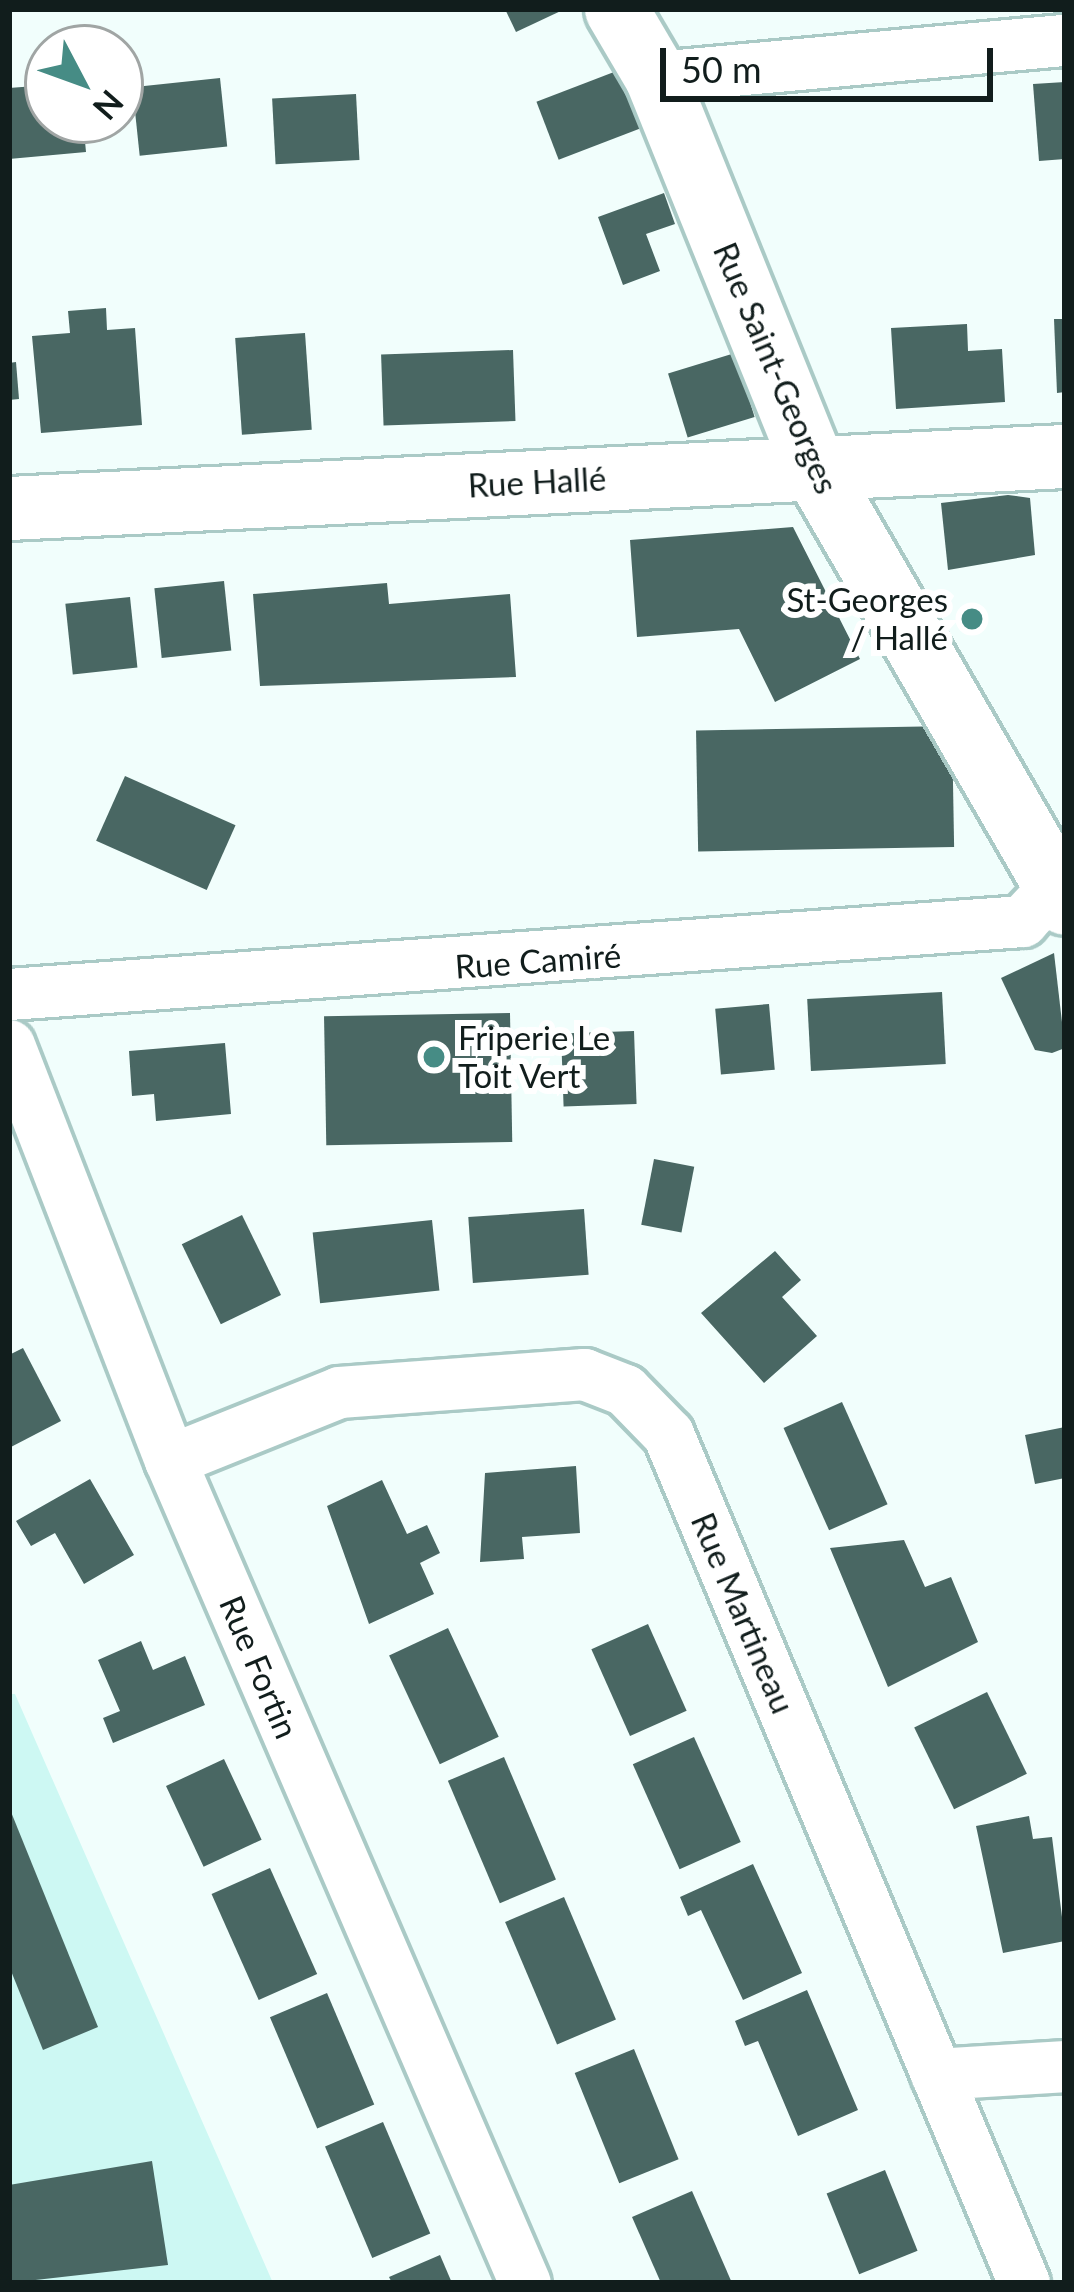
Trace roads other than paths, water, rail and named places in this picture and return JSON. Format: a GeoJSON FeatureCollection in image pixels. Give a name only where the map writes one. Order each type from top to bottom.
{"type":"FeatureCollection","features":[{"type":"Feature","properties":{"kind":"street","name":"Rue Saint-Georges"},"geometry":{"type":"LineString","coordinates":[[616,9],[656,77],[814,468],[1061,889]]}},
{"type":"Feature","properties":{"kind":"street"},"geometry":{"type":"LineString","coordinates":[[656,77],[1065,40]]}},
{"type":"Feature","properties":{"kind":"street","name":"Rue Hallé"},"geometry":{"type":"LineString","coordinates":[[9,508],[1065,456]]}},
{"type":"Feature","properties":{"kind":"street","name":"Rue Camiré"},"geometry":{"type":"LineString","coordinates":[[9,994],[1022,921],[1061,889]]}},
{"type":"Feature","properties":{"kind":"street","name":"Rue Fortin"},"geometry":{"type":"LineString","coordinates":[[9,1046],[170,1460],[525,2283]]}},
{"type":"Feature","properties":{"kind":"street","name":"Rue Martineau"},"geometry":{"type":"LineString","coordinates":[[170,1460],[339,1392],[584,1374],[625,1390],[668,1434],[1024,2283]]}},
{"type":"Feature","properties":{"kind":"street"},"geometry":{"type":"LineString","coordinates":[[936,2074],[1065,2066]]}},
{"type":"Feature","properties":{"kind":"place","name":"St-Georges / Hallé"},"geometry":{"type":"Point","coordinates":[972,619]}},
{"type":"Feature","properties":{"kind":"place","name":"Friperie Le Toit Vert"},"geometry":{"type":"Point","coordinates":[434,1057]}}]}
